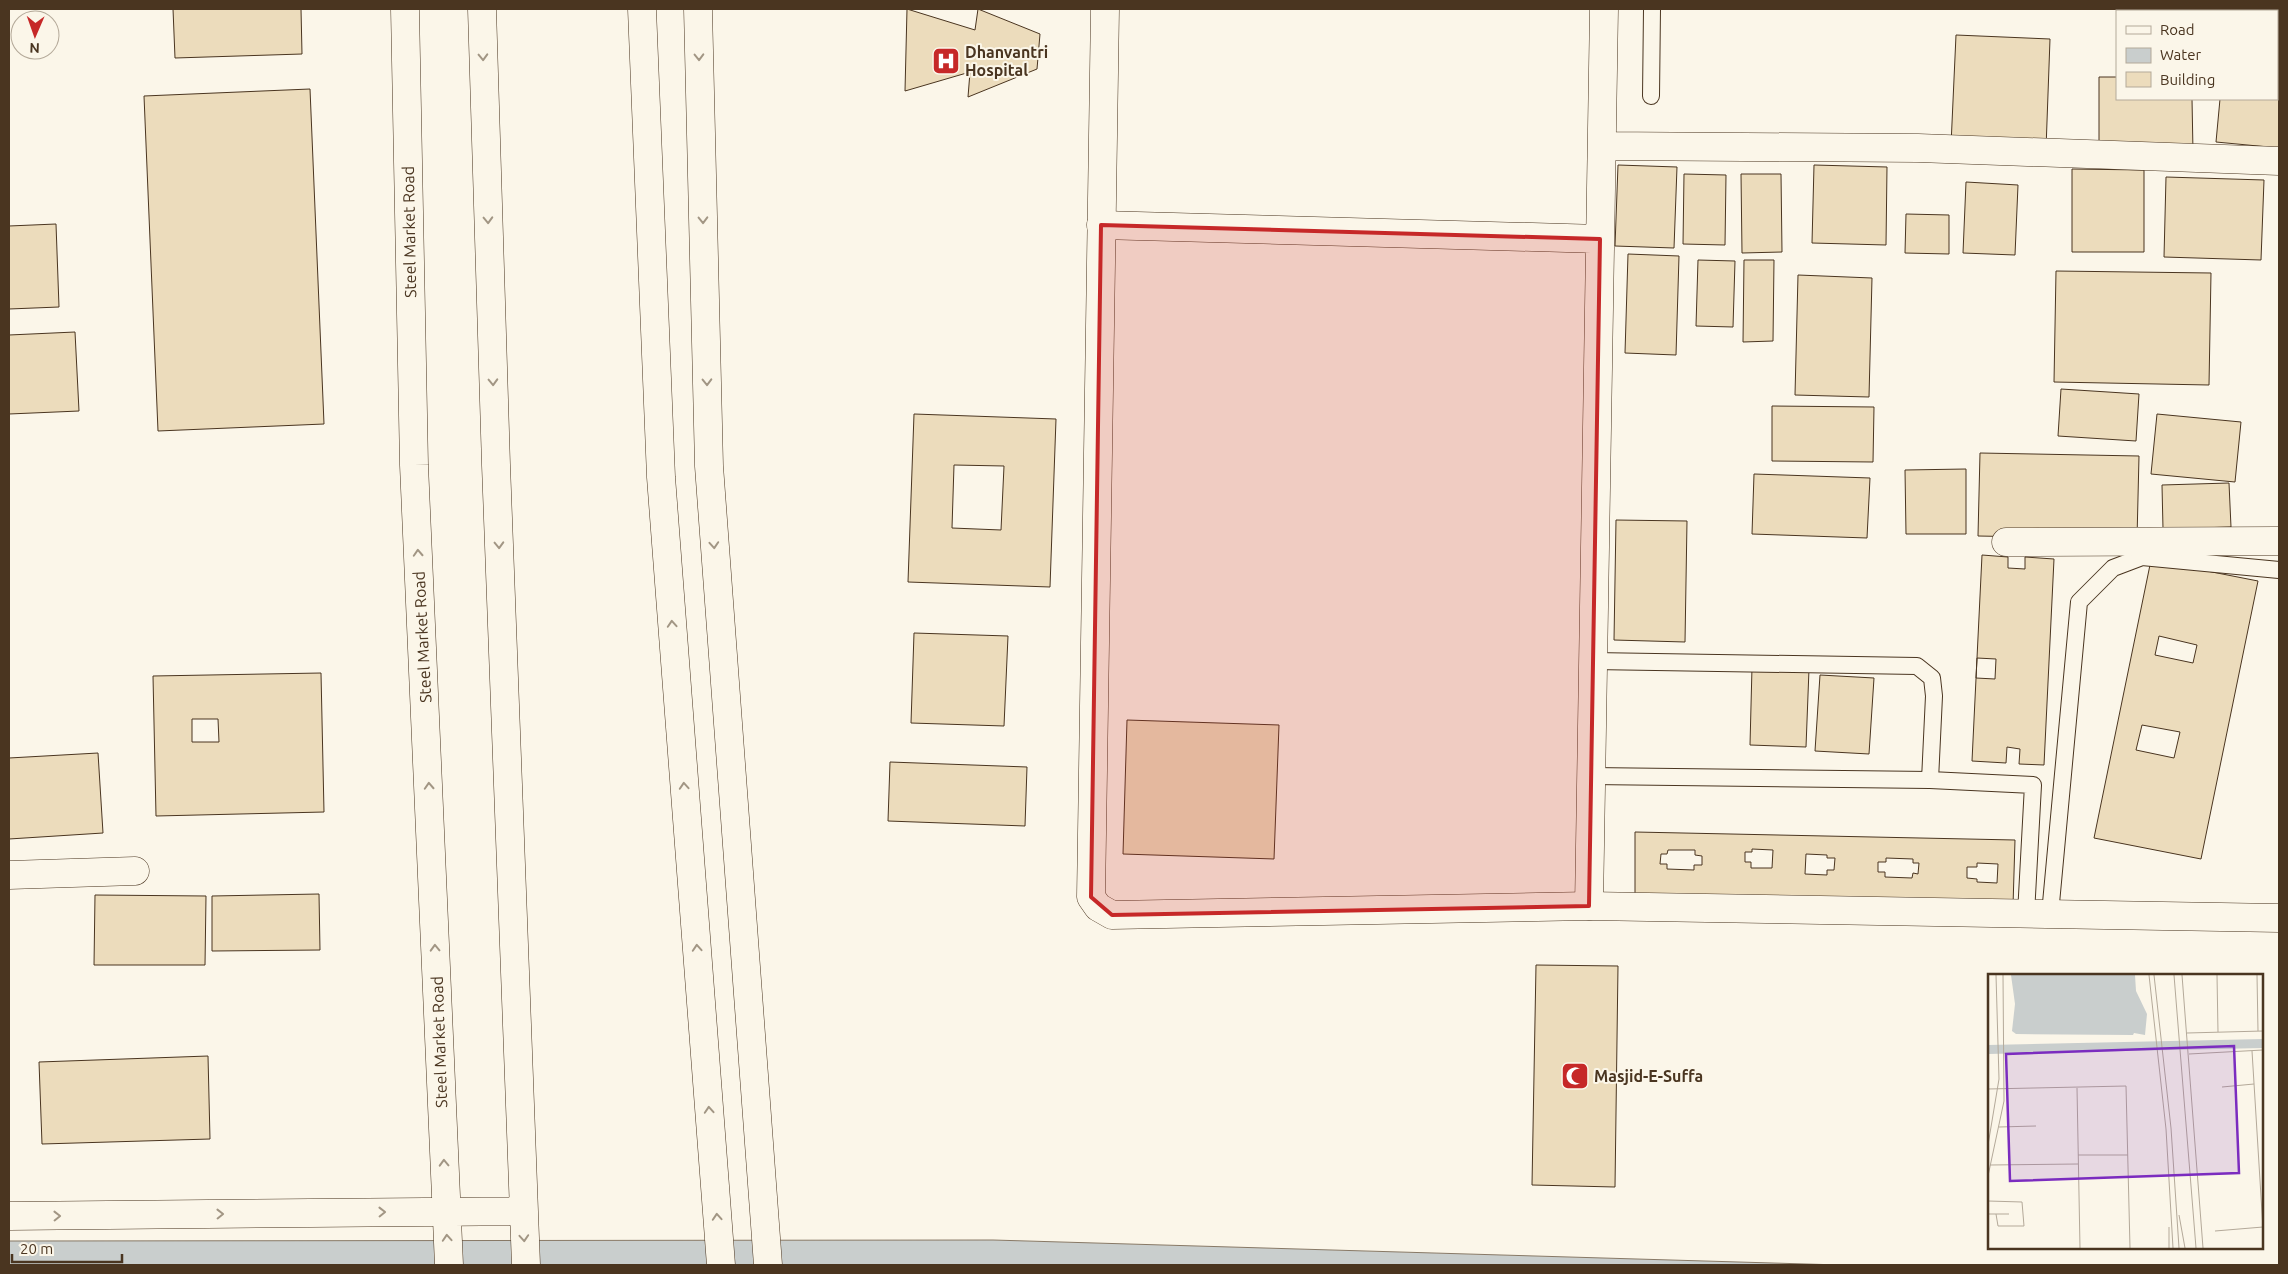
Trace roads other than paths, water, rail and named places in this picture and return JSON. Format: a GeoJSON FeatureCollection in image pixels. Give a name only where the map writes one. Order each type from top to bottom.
{"type":"FeatureCollection","features":[{"type":"Feature","properties":{"kind":"main road","name":"Steel Market Road"},"geometry":{"type":"LineString","coordinates":[[404,9],[414,465],[449,1265]]}},
{"type":"Feature","properties":{"kind":"main road"},"geometry":{"type":"LineString","coordinates":[[482,9],[526,1265]]}},
{"type":"Feature","properties":{"kind":"main road"},"geometry":{"type":"LineString","coordinates":[[642,9],[661,477],[720,1265]]}},
{"type":"Feature","properties":{"kind":"main road"},"geometry":{"type":"LineString","coordinates":[[698,9],[709,466],[768,1265]]}},
{"type":"Feature","properties":{"kind":"main road"},"geometry":{"type":"LineString","coordinates":[[1104,9],[1090,897],[1098,907],[1112,915],[1589,906],[2279,918]]}},
{"type":"Feature","properties":{"kind":"main road"},"geometry":{"type":"LineString","coordinates":[[1589,906],[1604,9]]}},
{"type":"Feature","properties":{"kind":"main road"},"geometry":{"type":"LineString","coordinates":[[1602,146],[1918,148],[2279,161]]}},
{"type":"Feature","properties":{"kind":"main road"},"geometry":{"type":"LineString","coordinates":[[1101,225],[1600,239]]}},
{"type":"Feature","properties":{"kind":"main road"},"geometry":{"type":"LineString","coordinates":[[2006,542],[2279,541]]}},
{"type":"Feature","properties":{"kind":"main road"},"geometry":{"type":"LineString","coordinates":[[9,875],[135,871]]}},
{"type":"Feature","properties":{"kind":"main road"},"geometry":{"type":"LineString","coordinates":[[9,1216],[523,1210]]}},
{"type":"Feature","properties":{"kind":"lane"},"geometry":{"type":"LineString","coordinates":[[1651,96],[1652,9]]}},
{"type":"Feature","properties":{"kind":"lane"},"geometry":{"type":"LineString","coordinates":[[2038,914],[2079,602],[2113,568],[2142,556],[2279,570]]}},
{"type":"Feature","properties":{"kind":"lane"},"geometry":{"type":"LineString","coordinates":[[1593,661],[1917,666],[1932,678],[1934,696],[1930,780]]}},
{"type":"Feature","properties":{"kind":"lane"},"geometry":{"type":"LineString","coordinates":[[1591,776],[1930,780],[2033,785],[2038,914]]}},
{"type":"Feature","properties":{"kind":"water"},"geometry":{"type":"Polygon","coordinates":[[[993,1240],[1840,1265],[9,1265],[9,1241],[993,1240]]]}},
{"type":"Feature","properties":{"kind":"place","name":"Dhanvantri Hospital"},"geometry":{"type":"Point","coordinates":[946,61]}},
{"type":"Feature","properties":{"kind":"place","name":"Masjid-E-Suffa"},"geometry":{"type":"Point","coordinates":[1575,1076]}}]}
